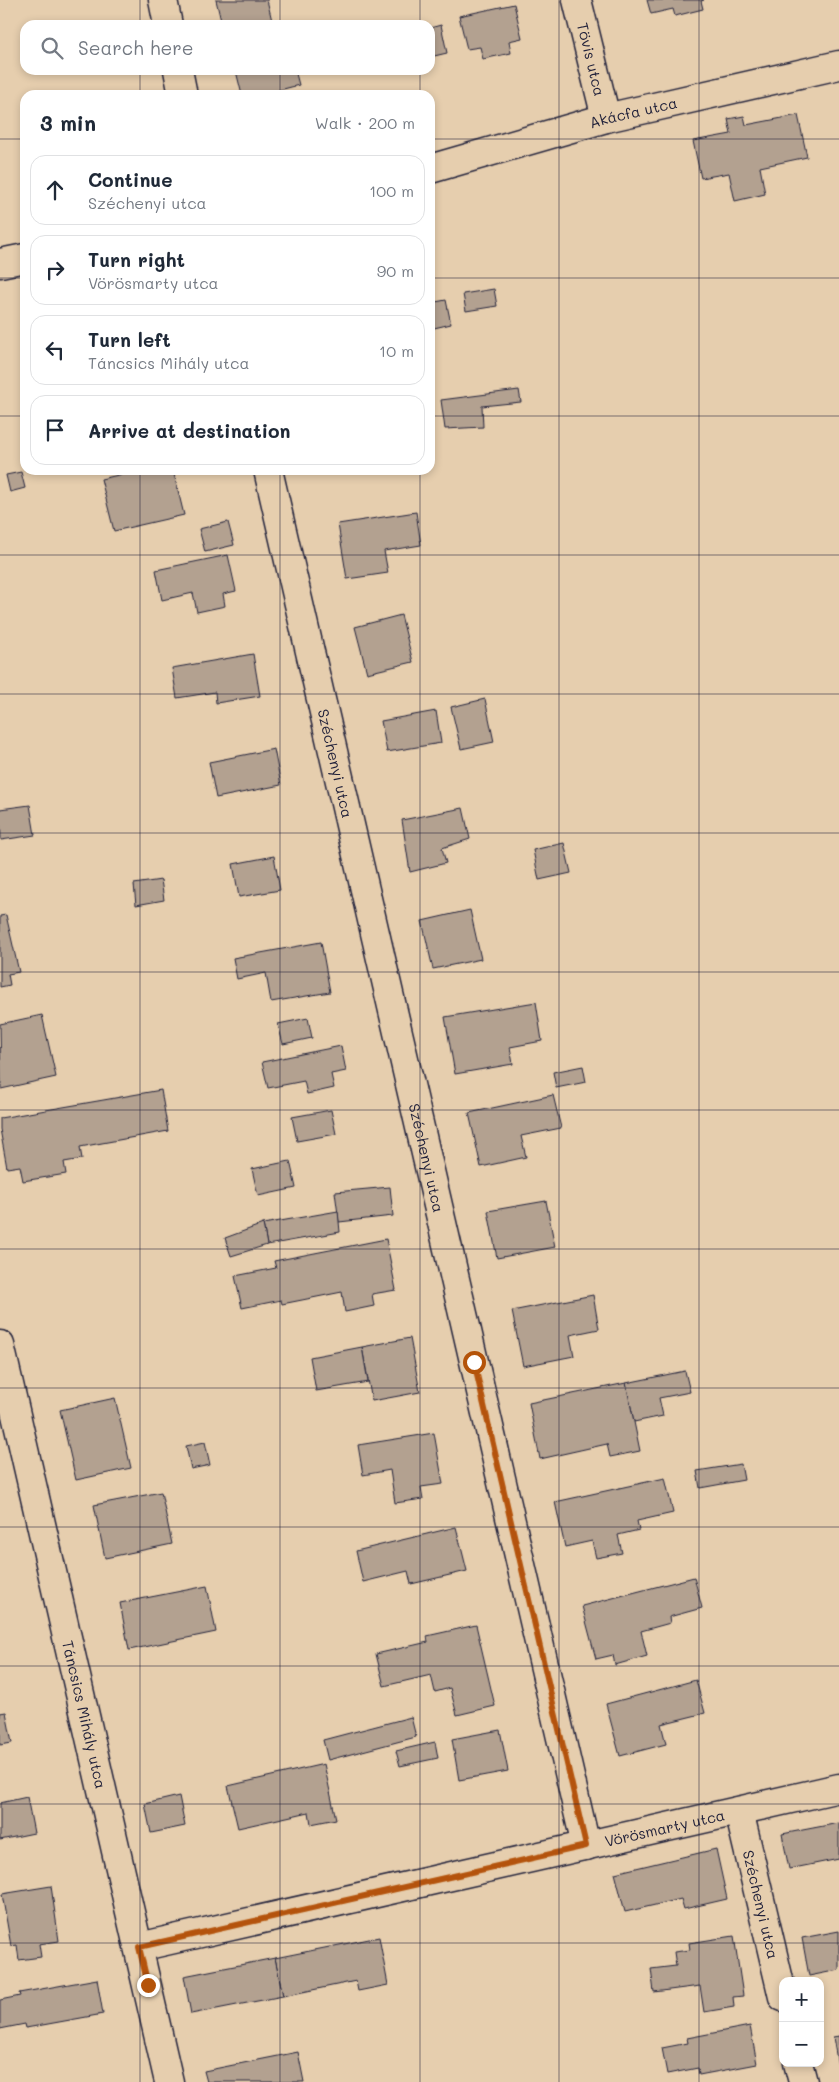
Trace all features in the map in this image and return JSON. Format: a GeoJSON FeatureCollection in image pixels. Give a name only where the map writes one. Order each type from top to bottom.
{"type":"FeatureCollection","features":[{"type":"Feature","properties":{"kind":"street"},"geometry":{"type":"LineString","coordinates":[[163,0],[167,20]]}},
{"type":"Feature","properties":{"kind":"street","name":"Tövis utca"},"geometry":{"type":"LineString","coordinates":[[577,0],[606,118]]}},
{"type":"Feature","properties":{"kind":"street","name":"Akácfa utca"},"geometry":{"type":"LineString","coordinates":[[435,167],[606,118],[839,65]]}},
{"type":"Feature","properties":{"kind":"street"},"geometry":{"type":"LineString","coordinates":[[179,75],[183,90]]}},
{"type":"Feature","properties":{"kind":"street"},"geometry":{"type":"LineString","coordinates":[[0,263],[20,259]]}},
{"type":"Feature","properties":{"kind":"street","name":"Széchenyi utca"},"geometry":{"type":"LineString","coordinates":[[269,475],[586,1846]]}},
{"type":"Feature","properties":{"kind":"street","name":"Táncsics Mihály utca"},"geometry":{"type":"LineString","coordinates":[[0,1345],[169,2082]]}},
{"type":"Feature","properties":{"kind":"street","name":"Vörösmarty utca"},"geometry":{"type":"LineString","coordinates":[[139,1947],[839,1788]]}},
{"type":"Feature","properties":{"kind":"street","name":"Széchenyi utca"},"geometry":{"type":"LineString","coordinates":[[739,1812],[779,1980]]}},
{"type":"Feature","properties":{"kind":"street"},"geometry":{"type":"LineString","coordinates":[[799,2067],[803,2082]]}},
{"type":"Feature","properties":{"kind":"building"},"geometry":{"type":"Polygon","coordinates":[[[216,0],[267,0],[272,20],[221,20],[216,0]]]}},
{"type":"Feature","properties":{"kind":"building"},"geometry":{"type":"Polygon","coordinates":[[[647,0],[704,0],[701,1],[703,9],[675,16],[673,9],[651,14],[647,0]]]}},
{"type":"Feature","properties":{"kind":"building"},"geometry":{"type":"Polygon","coordinates":[[[514,4],[522,38],[509,41],[511,53],[483,59],[480,47],[467,49],[459,16],[514,4]]]}},
{"type":"Feature","properties":{"kind":"building"},"geometry":{"type":"Polygon","coordinates":[[[441,25],[447,53],[435,56],[435,27],[441,25]]]}},
{"type":"Feature","properties":{"kind":"building"},"geometry":{"type":"Polygon","coordinates":[[[237,75],[296,75],[299,85],[280,90],[241,90],[237,75]]]}},
{"type":"Feature","properties":{"kind":"building"},"geometry":{"type":"Polygon","coordinates":[[[798,115],[807,157],[760,167],[765,194],[735,201],[729,173],[701,178],[693,141],[731,134],[728,119],[744,116],[746,125],[798,115]]]}},
{"type":"Feature","properties":{"kind":"building"},"geometry":{"type":"Polygon","coordinates":[[[494,289],[497,306],[466,311],[463,294],[494,289]]]}},
{"type":"Feature","properties":{"kind":"building"},"geometry":{"type":"Polygon","coordinates":[[[446,300],[451,324],[435,328],[435,302],[446,300]]]}},
{"type":"Feature","properties":{"kind":"building"},"geometry":{"type":"Polygon","coordinates":[[[519,390],[521,402],[482,406],[483,427],[445,429],[441,400],[519,390]]]}},
{"type":"Feature","properties":{"kind":"building"},"geometry":{"type":"Polygon","coordinates":[[[20,472],[25,488],[10,492],[6,475],[20,472]]]}},
{"type":"Feature","properties":{"kind":"building"},"geometry":{"type":"Polygon","coordinates":[[[118,475],[174,475],[184,515],[114,531],[101,479],[118,475]]]}},
{"type":"Feature","properties":{"kind":"building"},"geometry":{"type":"Polygon","coordinates":[[[416,512],[421,545],[384,551],[388,573],[347,579],[338,524],[416,512]]]}},
{"type":"Feature","properties":{"kind":"building"},"geometry":{"type":"Polygon","coordinates":[[[228,522],[234,545],[205,552],[199,529],[228,522]]]}},
{"type":"Feature","properties":{"kind":"building"},"geometry":{"type":"Polygon","coordinates":[[[228,555],[236,591],[223,594],[225,606],[197,612],[193,593],[162,600],[156,570],[228,555]]]}},
{"type":"Feature","properties":{"kind":"building"},"geometry":{"type":"Polygon","coordinates":[[[401,615],[413,662],[367,673],[355,627],[401,615]]]}},
{"type":"Feature","properties":{"kind":"building"},"geometry":{"type":"Polygon","coordinates":[[[253,654],[260,696],[216,703],[215,692],[177,698],[172,668],[253,654]]]}},
{"type":"Feature","properties":{"kind":"building"},"geometry":{"type":"Polygon","coordinates":[[[485,699],[494,742],[461,749],[451,707],[485,699]]]}},
{"type":"Feature","properties":{"kind":"building"},"geometry":{"type":"Polygon","coordinates":[[[436,711],[441,743],[387,752],[381,721],[436,711]]]}},
{"type":"Feature","properties":{"kind":"building"},"geometry":{"type":"Polygon","coordinates":[[[274,749],[281,785],[216,798],[209,762],[274,749]]]}},
{"type":"Feature","properties":{"kind":"building"},"geometry":{"type":"Polygon","coordinates":[[[30,805],[35,835],[1,840],[0,809],[30,805]]]}},
{"type":"Feature","properties":{"kind":"building"},"geometry":{"type":"Polygon","coordinates":[[[463,808],[470,839],[442,848],[446,863],[410,872],[402,820],[463,808]]]}},
{"type":"Feature","properties":{"kind":"building"},"geometry":{"type":"Polygon","coordinates":[[[564,843],[571,873],[539,880],[533,850],[564,843]]]}},
{"type":"Feature","properties":{"kind":"building"},"geometry":{"type":"Polygon","coordinates":[[[274,856],[280,890],[239,897],[233,864],[274,856]]]}},
{"type":"Feature","properties":{"kind":"building"},"geometry":{"type":"Polygon","coordinates":[[[161,880],[164,900],[136,905],[134,884],[161,880]]]}},
{"type":"Feature","properties":{"kind":"building"},"geometry":{"type":"Polygon","coordinates":[[[470,910],[481,959],[433,969],[422,921],[470,910]]]}},
{"type":"Feature","properties":{"kind":"building"},"geometry":{"type":"Polygon","coordinates":[[[6,915],[19,972],[8,974],[10,985],[0,987],[0,916],[6,915]]]}},
{"type":"Feature","properties":{"kind":"building"},"geometry":{"type":"Polygon","coordinates":[[[321,942],[330,992],[271,1002],[266,973],[237,979],[233,958],[321,942]]]}},
{"type":"Feature","properties":{"kind":"building"},"geometry":{"type":"Polygon","coordinates":[[[536,1002],[542,1041],[510,1047],[513,1064],[455,1074],[445,1017],[536,1002]]]}},
{"type":"Feature","properties":{"kind":"building"},"geometry":{"type":"Polygon","coordinates":[[[42,1015],[56,1077],[1,1089],[0,1024],[42,1015]]]}},
{"type":"Feature","properties":{"kind":"building"},"geometry":{"type":"Polygon","coordinates":[[[308,1018],[312,1038],[283,1044],[278,1024],[308,1018]]]}},
{"type":"Feature","properties":{"kind":"building"},"geometry":{"type":"Polygon","coordinates":[[[341,1046],[346,1071],[331,1074],[334,1088],[307,1094],[304,1081],[268,1088],[262,1062],[341,1046]]]}},
{"type":"Feature","properties":{"kind":"building"},"geometry":{"type":"Polygon","coordinates":[[[583,1066],[586,1082],[556,1088],[553,1072],[583,1066]]]}},
{"type":"Feature","properties":{"kind":"building"},"geometry":{"type":"Polygon","coordinates":[[[161,1090],[168,1131],[80,1147],[82,1159],[64,1162],[66,1174],[23,1181],[20,1166],[7,1168],[0,1129],[0,1118],[161,1090]]]}},
{"type":"Feature","properties":{"kind":"building"},"geometry":{"type":"Polygon","coordinates":[[[553,1095],[561,1128],[521,1136],[526,1157],[481,1167],[469,1113],[553,1095]]]}},
{"type":"Feature","properties":{"kind":"building"},"geometry":{"type":"Polygon","coordinates":[[[331,1110],[336,1134],[297,1141],[292,1117],[331,1110]]]}},
{"type":"Feature","properties":{"kind":"building"},"geometry":{"type":"Polygon","coordinates":[[[290,1161],[296,1188],[258,1196],[252,1169],[290,1161]]]}},
{"type":"Feature","properties":{"kind":"building"},"geometry":{"type":"Polygon","coordinates":[[[390,1187],[393,1216],[339,1222],[335,1192],[390,1187]]]}},
{"type":"Feature","properties":{"kind":"building"},"geometry":{"type":"Polygon","coordinates":[[[546,1201],[555,1247],[497,1258],[488,1211],[546,1201]]]}},
{"type":"Feature","properties":{"kind":"building"},"geometry":{"type":"Polygon","coordinates":[[[338,1211],[340,1232],[267,1245],[263,1224],[338,1211]]]}},
{"type":"Feature","properties":{"kind":"building"},"geometry":{"type":"Polygon","coordinates":[[[263,1224],[267,1245],[231,1256],[225,1238],[263,1224]]]}},
{"type":"Feature","properties":{"kind":"building"},"geometry":{"type":"Polygon","coordinates":[[[386,1239],[396,1290],[372,1294],[374,1306],[345,1312],[342,1292],[282,1304],[281,1300],[242,1308],[235,1276],[276,1268],[274,1261],[386,1239]]]}},
{"type":"Feature","properties":{"kind":"building"},"geometry":{"type":"Polygon","coordinates":[[[593,1295],[599,1329],[570,1335],[574,1356],[523,1366],[512,1311],[593,1295]]]}},
{"type":"Feature","properties":{"kind":"building"},"geometry":{"type":"Polygon","coordinates":[[[410,1338],[420,1392],[372,1401],[362,1347],[410,1338]]]}},
{"type":"Feature","properties":{"kind":"building"},"geometry":{"type":"Polygon","coordinates":[[[362,1347],[368,1382],[316,1391],[310,1357],[362,1347]]]}},
{"type":"Feature","properties":{"kind":"building"},"geometry":{"type":"Polygon","coordinates":[[[685,1371],[690,1392],[659,1398],[663,1416],[634,1422],[626,1383],[685,1371]]]}},
{"type":"Feature","properties":{"kind":"building"},"geometry":{"type":"Polygon","coordinates":[[[626,1383],[640,1451],[610,1457],[607,1444],[540,1459],[529,1403],[626,1383]]]}},
{"type":"Feature","properties":{"kind":"building"},"geometry":{"type":"Polygon","coordinates":[[[115,1398],[131,1468],[76,1480],[60,1410],[115,1398]]]}},
{"type":"Feature","properties":{"kind":"building"},"geometry":{"type":"Polygon","coordinates":[[[434,1433],[443,1484],[421,1487],[423,1499],[395,1503],[390,1470],[363,1475],[358,1445],[434,1433]]]}},
{"type":"Feature","properties":{"kind":"building"},"geometry":{"type":"Polygon","coordinates":[[[205,1442],[210,1465],[191,1469],[186,1446],[205,1442]]]}},
{"type":"Feature","properties":{"kind":"building"},"geometry":{"type":"Polygon","coordinates":[[[741,1464],[744,1480],[700,1488],[697,1471],[741,1464]]]}},
{"type":"Feature","properties":{"kind":"building"},"geometry":{"type":"Polygon","coordinates":[[[665,1478],[673,1513],[637,1521],[639,1530],[618,1535],[622,1553],[596,1558],[592,1541],[565,1547],[555,1502],[665,1478]]]}},
{"type":"Feature","properties":{"kind":"building"},"geometry":{"type":"Polygon","coordinates":[[[161,1492],[172,1544],[105,1558],[94,1505],[161,1492]]]}},
{"type":"Feature","properties":{"kind":"building"},"geometry":{"type":"Polygon","coordinates":[[[456,1527],[467,1571],[411,1584],[408,1571],[363,1582],[356,1551],[456,1527]]]}},
{"type":"Feature","properties":{"kind":"building"},"geometry":{"type":"Polygon","coordinates":[[[694,1577],[702,1608],[669,1617],[670,1623],[641,1631],[647,1656],[615,1665],[613,1655],[596,1659],[582,1606],[694,1577]]]}},
{"type":"Feature","properties":{"kind":"building"},"geometry":{"type":"Polygon","coordinates":[[[207,1586],[216,1632],[129,1650],[120,1603],[207,1586]]]}},
{"type":"Feature","properties":{"kind":"building"},"geometry":{"type":"Polygon","coordinates":[[[476,1625],[495,1706],[457,1715],[450,1688],[435,1692],[431,1675],[384,1686],[376,1654],[428,1642],[427,1636],[476,1625]]]}},
{"type":"Feature","properties":{"kind":"building"},"geometry":{"type":"Polygon","coordinates":[[[696,1680],[705,1713],[661,1724],[666,1744],[620,1756],[606,1704],[696,1680]]]}},
{"type":"Feature","properties":{"kind":"building"},"geometry":{"type":"Polygon","coordinates":[[[6,1712],[12,1743],[0,1745],[0,1713],[6,1712]]]}},
{"type":"Feature","properties":{"kind":"building"},"geometry":{"type":"Polygon","coordinates":[[[411,1717],[416,1737],[328,1760],[323,1740],[411,1717]]]}},
{"type":"Feature","properties":{"kind":"building"},"geometry":{"type":"Polygon","coordinates":[[[500,1730],[508,1771],[459,1780],[452,1739],[500,1730]]]}},
{"type":"Feature","properties":{"kind":"building"},"geometry":{"type":"Polygon","coordinates":[[[435,1742],[438,1758],[400,1766],[396,1751],[435,1742]]]}},
{"type":"Feature","properties":{"kind":"building"},"geometry":{"type":"Polygon","coordinates":[[[324,1764],[336,1819],[311,1824],[309,1812],[238,1828],[228,1786],[324,1764]]]}},
{"type":"Feature","properties":{"kind":"building"},"geometry":{"type":"Polygon","coordinates":[[[179,1796],[185,1826],[151,1833],[145,1804],[179,1796]]]}},
{"type":"Feature","properties":{"kind":"building"},"geometry":{"type":"Polygon","coordinates":[[[27,1797],[34,1833],[0,1840],[0,1803],[27,1797]]]}},
{"type":"Feature","properties":{"kind":"building"},"geometry":{"type":"Polygon","coordinates":[[[839,1823],[839,1859],[789,1869],[782,1834],[839,1823]]]}},
{"type":"Feature","properties":{"kind":"building"},"geometry":{"type":"Polygon","coordinates":[[[716,1849],[727,1899],[684,1909],[681,1899],[625,1912],[615,1873],[716,1849]]]}},
{"type":"Feature","properties":{"kind":"building"},"geometry":{"type":"Polygon","coordinates":[[[51,1886],[59,1941],[39,1944],[41,1957],[19,1960],[17,1945],[11,1946],[2,1894],[51,1886]]]}},
{"type":"Feature","properties":{"kind":"building"},"geometry":{"type":"Polygon","coordinates":[[[839,1931],[839,1970],[809,1976],[802,1938],[839,1931]]]}},
{"type":"Feature","properties":{"kind":"building"},"geometry":{"type":"Polygon","coordinates":[[[734,1936],[743,1996],[733,1997],[734,2007],[704,2012],[700,1986],[654,1992],[651,1969],[676,1966],[674,1952],[690,1950],[689,1943],[734,1936]]]}},
{"type":"Feature","properties":{"kind":"building"},"geometry":{"type":"Polygon","coordinates":[[[379,1937],[388,1985],[358,1991],[356,1981],[283,1996],[275,1958],[379,1937]]]}},
{"type":"Feature","properties":{"kind":"building"},"geometry":{"type":"Polygon","coordinates":[[[275,1958],[283,1996],[191,2014],[184,1976],[275,1958]]]}},
{"type":"Feature","properties":{"kind":"building"},"geometry":{"type":"Polygon","coordinates":[[[97,1979],[103,2014],[26,2028],[25,2024],[0,2029],[0,2000],[20,1996],[19,1993],[97,1979]]]}},
{"type":"Feature","properties":{"kind":"building"},"geometry":{"type":"Polygon","coordinates":[[[750,2026],[757,2064],[699,2075],[698,2068],[667,2074],[662,2048],[688,2043],[687,2038],[750,2026]]]}},
{"type":"Feature","properties":{"kind":"building"},"geometry":{"type":"Polygon","coordinates":[[[839,2036],[839,2072],[833,2037],[839,2036]]]}},
{"type":"Feature","properties":{"kind":"building"},"geometry":{"type":"Polygon","coordinates":[[[298,2052],[304,2082],[207,2082],[204,2071],[298,2052]]]}},
{"type":"Feature","properties":{"kind":"route"},"geometry":{"type":"LineString","coordinates":[[148,1985],[139,1947],[586,1846],[474,1362]]}}]}
